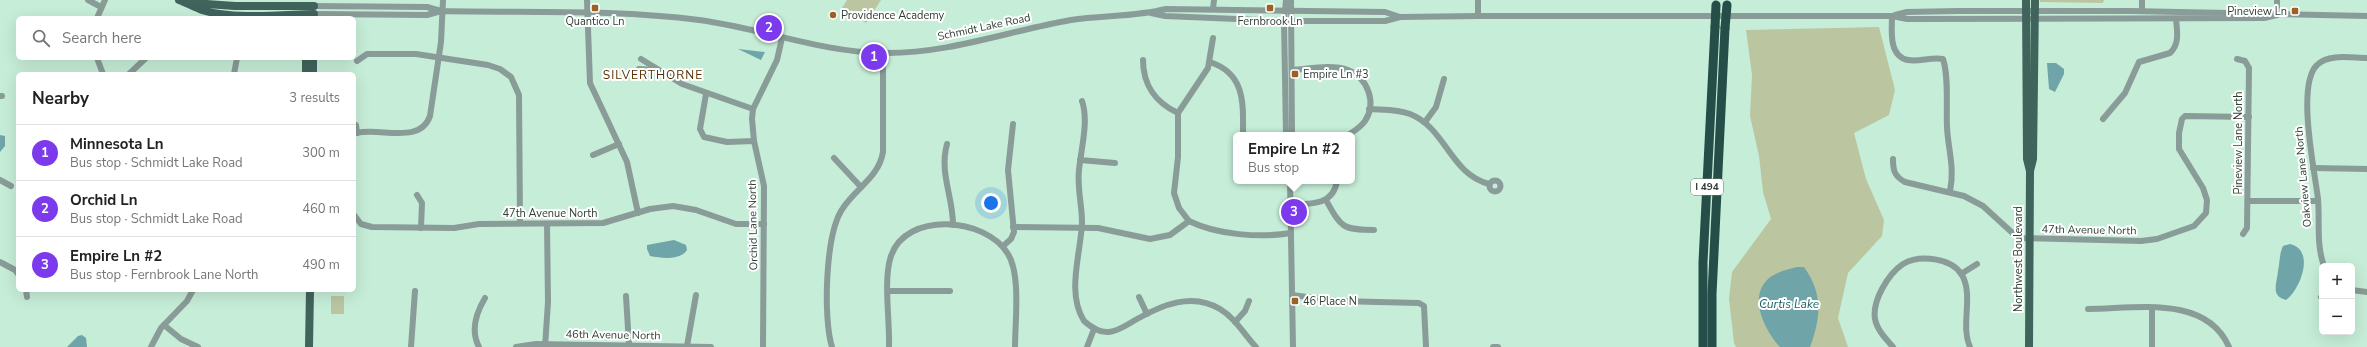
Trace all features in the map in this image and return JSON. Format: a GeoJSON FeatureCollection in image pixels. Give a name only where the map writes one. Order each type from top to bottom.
{"type":"FeatureCollection","features":[{"type":"Feature","properties":{"kind":"highway","name":"I 494"},"geometry":{"type":"LineString","coordinates":[[1712,347],[1712,294],[1727,2]]}},
{"type":"Feature","properties":{"kind":"highway","name":"I 494"},"geometry":{"type":"LineString","coordinates":[[1703,347],[1703,262],[1716,3]]}},
{"type":"Feature","properties":{"kind":"main road","name":"Schmidt Lake Road"},"geometry":{"type":"LineString","coordinates":[[179,0],[202,10],[237,16],[310,16]]}},
{"type":"Feature","properties":{"kind":"main road","name":"Northwest Boulevard"},"geometry":{"type":"LineString","coordinates":[[2026,0],[2030,16],[2027,159],[2030,171],[2029,347]]}},
{"type":"Feature","properties":{"kind":"main road","name":"Northwest Boulevard"},"geometry":{"type":"LineString","coordinates":[[2030,16],[2035,0]]}},
{"type":"Feature","properties":{"kind":"main road","name":"Schmidt Lake Road"},"geometry":{"type":"LineString","coordinates":[[188,3],[236,6],[310,3]]}},
{"type":"Feature","properties":{"kind":"main road"},"geometry":{"type":"LineString","coordinates":[[310,3],[310,16]]}},
{"type":"Feature","properties":{"kind":"main road"},"geometry":{"type":"LineString","coordinates":[[306,60],[306,72]]}},
{"type":"Feature","properties":{"kind":"main road"},"geometry":{"type":"LineString","coordinates":[[313,60],[313,72]]}},
{"type":"Feature","properties":{"kind":"main road"},"geometry":{"type":"LineString","coordinates":[[309,347],[310,292]]}},
{"type":"Feature","properties":{"kind":"street"},"geometry":{"type":"LineString","coordinates":[[88,0],[101,7]]}},
{"type":"Feature","properties":{"kind":"street"},"geometry":{"type":"LineString","coordinates":[[98,16],[104,0]]}},
{"type":"Feature","properties":{"kind":"street"},"geometry":{"type":"LineString","coordinates":[[356,125],[356,136],[416,132],[424,127],[430,116],[438,57],[443,0]]}},
{"type":"Feature","properties":{"kind":"street"},"geometry":{"type":"LineString","coordinates":[[587,0],[590,83],[627,162],[638,213]]}},
{"type":"Feature","properties":{"kind":"street"},"geometry":{"type":"LineString","coordinates":[[1213,9],[1214,0]]}},
{"type":"Feature","properties":{"kind":"street"},"geometry":{"type":"LineString","coordinates":[[1286,0],[1291,20],[1292,132]]}},
{"type":"Feature","properties":{"kind":"street"},"geometry":{"type":"LineString","coordinates":[[1286,132],[1284,20],[1292,0]]}},
{"type":"Feature","properties":{"kind":"street"},"geometry":{"type":"LineString","coordinates":[[1478,0],[1478,16]]}},
{"type":"Feature","properties":{"kind":"street"},"geometry":{"type":"LineString","coordinates":[[2142,0],[2142,11]]}},
{"type":"Feature","properties":{"kind":"street"},"geometry":{"type":"LineString","coordinates":[[2277,0],[2277,15]]}},
{"type":"Feature","properties":{"kind":"street","name":"Schmidt Lake Road"},"geometry":{"type":"LineString","coordinates":[[310,3],[427,7],[441,11],[638,14],[694,20],[847,51],[883,53],[940,49],[1072,20],[1151,13],[1166,9],[1288,12],[1385,12],[1400,17]]}},
{"type":"Feature","properties":{"kind":"street","name":"Schmidt Lake Road"},"geometry":{"type":"LineString","coordinates":[[310,16],[427,15],[441,11]]}},
{"type":"Feature","properties":{"kind":"street","name":"Schmidt Lake Road"},"geometry":{"type":"LineString","coordinates":[[2030,16],[2142,11],[2367,16]]}},
{"type":"Feature","properties":{"kind":"street","name":"Schmidt Lake Road"},"geometry":{"type":"LineString","coordinates":[[1151,13],[1165,16],[1284,20],[1385,21],[1400,17],[1892,16],[1907,12],[2176,19],[2264,18],[2277,15]]}},
{"type":"Feature","properties":{"kind":"street"},"geometry":{"type":"LineString","coordinates":[[1892,16],[1892,40],[1895,50],[1901,56],[1908,60],[1943,59],[1947,88],[1947,128],[1953,167],[1950,191]]}},
{"type":"Feature","properties":{"kind":"street"},"geometry":{"type":"LineString","coordinates":[[2103,119],[2124,93],[2139,62],[2148,58],[2165,55],[2174,50],[2177,41],[2176,19]]}},
{"type":"Feature","properties":{"kind":"street","name":"Orchid Lane North"},"geometry":{"type":"LineString","coordinates":[[762,347],[764,224],[763,179],[754,141],[753,110],[777,60],[782,38]]}},
{"type":"Feature","properties":{"kind":"street"},"geometry":{"type":"LineString","coordinates":[[1213,38],[1210,62],[1203,77],[1187,97],[1178,113],[1178,157],[1174,193],[1179,208],[1189,221],[1207,228],[1240,233],[1291,233]]}},
{"type":"Feature","properties":{"kind":"street"},"geometry":{"type":"LineString","coordinates":[[831,347],[828,328],[832,236],[841,210],[876,171],[883,152],[883,53]]}},
{"type":"Feature","properties":{"kind":"street"},"geometry":{"type":"LineString","coordinates":[[357,61],[367,54],[416,54],[488,65],[500,69],[510,77],[519,95],[520,223]]}},
{"type":"Feature","properties":{"kind":"street","name":"Oakview Lane North"},"geometry":{"type":"LineString","coordinates":[[2323,263],[2319,245],[2318,201],[2308,142],[2309,82],[2311,73],[2318,64],[2334,58],[2367,58]]}},
{"type":"Feature","properties":{"kind":"street"},"geometry":{"type":"LineString","coordinates":[[641,59],[657,70],[706,94],[753,110]]}},
{"type":"Feature","properties":{"kind":"street","name":"Pineview Lane North"},"geometry":{"type":"LineString","coordinates":[[2237,59],[2245,61],[2249,68],[2248,201],[2247,228],[2243,234]]}},
{"type":"Feature","properties":{"kind":"street"},"geometry":{"type":"LineString","coordinates":[[98,60],[102,72]]}},
{"type":"Feature","properties":{"kind":"street"},"geometry":{"type":"LineString","coordinates":[[131,72],[144,60]]}},
{"type":"Feature","properties":{"kind":"street"},"geometry":{"type":"LineString","coordinates":[[234,72],[237,60]]}},
{"type":"Feature","properties":{"kind":"street"},"geometry":{"type":"LineString","coordinates":[[1143,60],[1143,70],[1150,89],[1163,104],[1178,113]]}},
{"type":"Feature","properties":{"kind":"street"},"geometry":{"type":"LineString","coordinates":[[1210,62],[1225,68],[1239,87],[1243,103],[1243,132]]}},
{"type":"Feature","properties":{"kind":"street"},"geometry":{"type":"LineString","coordinates":[[1292,70],[1334,68],[1354,73],[1368,89],[1369,109],[1364,122],[1352,132]]}},
{"type":"Feature","properties":{"kind":"street"},"geometry":{"type":"LineString","coordinates":[[639,69],[657,70]]}},
{"type":"Feature","properties":{"kind":"street"},"geometry":{"type":"LineString","coordinates":[[1425,122],[1436,107],[1444,79]]}},
{"type":"Feature","properties":{"kind":"street"},"geometry":{"type":"LineString","coordinates":[[706,94],[701,134],[704,137],[727,142],[754,141]]}},
{"type":"Feature","properties":{"kind":"street"},"geometry":{"type":"LineString","coordinates":[[1082,101],[1085,114],[1078,191],[1081,227],[1077,260],[1076,298],[1084,322],[1094,329],[1102,332],[1115,331],[1147,314],[1173,303],[1192,301],[1212,305],[1228,315],[1254,345],[1246,347]]}},
{"type":"Feature","properties":{"kind":"street"},"geometry":{"type":"LineString","coordinates":[[1369,109],[1400,111],[1425,122],[1442,139],[1458,166],[1475,179],[1489,184]]}},
{"type":"Feature","properties":{"kind":"street","name":"47th Avenue North"},"geometry":{"type":"LineString","coordinates":[[1893,159],[1893,170],[1899,179],[1905,182],[1950,191],[1964,196],[1980,204],[2015,236],[2029,238],[2151,240],[2194,226],[2206,213],[2206,193],[2179,149],[2178,133],[2182,119],[2185,116],[2249,117]]}},
{"type":"Feature","properties":{"kind":"street"},"geometry":{"type":"LineString","coordinates":[[1003,246],[1013,236],[1008,170],[1013,124]]}},
{"type":"Feature","properties":{"kind":"street"},"geometry":{"type":"LineString","coordinates":[[593,156],[619,144]]}},
{"type":"Feature","properties":{"kind":"street"},"geometry":{"type":"LineString","coordinates":[[947,144],[943,169],[951,200],[953,225]]}},
{"type":"Feature","properties":{"kind":"street"},"geometry":{"type":"LineString","coordinates":[[834,158],[862,187]]}},
{"type":"Feature","properties":{"kind":"street"},"geometry":{"type":"LineString","coordinates":[[1080,160],[1115,163]]}},
{"type":"Feature","properties":{"kind":"street"},"geometry":{"type":"LineString","coordinates":[[2312,168],[2367,169]]}},
{"type":"Feature","properties":{"kind":"street"},"geometry":{"type":"LineString","coordinates":[[0,180],[11,186]]}},
{"type":"Feature","properties":{"kind":"street"},"geometry":{"type":"LineString","coordinates":[[1290,184],[1293,347]]}},
{"type":"Feature","properties":{"kind":"street"},"geometry":{"type":"LineString","coordinates":[[1291,204],[1313,204],[1326,200],[1336,188],[1337,184]]}},
{"type":"Feature","properties":{"kind":"street"},"geometry":{"type":"LineString","coordinates":[[417,195],[422,204],[421,228]]}},
{"type":"Feature","properties":{"kind":"street"},"geometry":{"type":"LineString","coordinates":[[1326,200],[1337,221],[1344,227],[1352,230],[1374,230]]}},
{"type":"Feature","properties":{"kind":"street"},"geometry":{"type":"LineString","coordinates":[[2248,201],[2318,201]]}},
{"type":"Feature","properties":{"kind":"street","name":"47th Avenue North"},"geometry":{"type":"LineString","coordinates":[[356,219],[372,227],[421,228],[454,228],[479,224],[603,223],[662,207],[673,206],[696,210],[736,224],[764,224]]}},
{"type":"Feature","properties":{"kind":"street"},"geometry":{"type":"LineString","coordinates":[[1013,227],[1098,228],[1150,239],[1170,235],[1189,221]]}},
{"type":"Feature","properties":{"kind":"street"},"geometry":{"type":"LineString","coordinates":[[545,346],[548,302],[547,224]]}},
{"type":"Feature","properties":{"kind":"street"},"geometry":{"type":"LineString","coordinates":[[889,347],[889,264],[894,249],[904,237],[917,229],[953,225],[978,228],[996,239],[1003,246],[1013,263],[1015,347]]}},
{"type":"Feature","properties":{"kind":"street"},"geometry":{"type":"LineString","coordinates":[[1893,347],[1876,324],[1875,310],[1879,297],[1900,267],[1911,261],[1924,260],[1939,260],[1947,263],[1962,274],[1966,286],[1966,330],[1970,347]]}},
{"type":"Feature","properties":{"kind":"street"},"geometry":{"type":"LineString","coordinates":[[0,262],[16,271]]}},
{"type":"Feature","properties":{"kind":"street"},"geometry":{"type":"LineString","coordinates":[[1962,274],[1977,264]]}},
{"type":"Feature","properties":{"kind":"street"},"geometry":{"type":"LineString","coordinates":[[2355,290],[2367,292]]}},
{"type":"Feature","properties":{"kind":"street"},"geometry":{"type":"LineString","coordinates":[[411,347],[415,291]]}},
{"type":"Feature","properties":{"kind":"street"},"geometry":{"type":"LineString","coordinates":[[889,291],[950,291]]}},
{"type":"Feature","properties":{"kind":"street"},"geometry":{"type":"LineString","coordinates":[[151,347],[164,325],[187,301],[192,292]]}},
{"type":"Feature","properties":{"kind":"street"},"geometry":{"type":"LineString","coordinates":[[688,346],[696,295]]}},
{"type":"Feature","properties":{"kind":"street"},"geometry":{"type":"LineString","coordinates":[[1292,295],[1337,301],[1412,302],[1424,306],[1426,347]]}},
{"type":"Feature","properties":{"kind":"street"},"geometry":{"type":"LineString","coordinates":[[626,296],[629,345]]}},
{"type":"Feature","properties":{"kind":"street"},"geometry":{"type":"LineString","coordinates":[[1139,297],[1147,314]]}},
{"type":"Feature","properties":{"kind":"street"},"geometry":{"type":"LineString","coordinates":[[479,347],[475,336],[475,320],[485,298]]}},
{"type":"Feature","properties":{"kind":"street"},"geometry":{"type":"LineString","coordinates":[[1235,322],[1245,311],[1249,301]]}},
{"type":"Feature","properties":{"kind":"street"},"geometry":{"type":"LineString","coordinates":[[2152,308],[2152,347]]}},
{"type":"Feature","properties":{"kind":"street"},"geometry":{"type":"LineString","coordinates":[[2088,309],[2180,309],[2199,315],[2216,327],[2229,347]]}},
{"type":"Feature","properties":{"kind":"street"},"geometry":{"type":"LineString","coordinates":[[164,325],[181,339],[198,347]]}},
{"type":"Feature","properties":{"kind":"street"},"geometry":{"type":"LineString","coordinates":[[1087,347],[1094,329]]}},
{"type":"Feature","properties":{"kind":"street","name":"46th Avenue North"},"geometry":{"type":"LineString","coordinates":[[516,347],[629,345],[710,347]]}},
{"type":"Feature","properties":{"kind":"street"},"geometry":{"type":"LineString","coordinates":[[1493,347],[1498,347]]}},
{"type":"Feature","properties":{"kind":"green space"},"geometry":{"type":"Polygon","coordinates":[[[847,0],[881,0],[866,23],[842,8],[847,0]]]}},
{"type":"Feature","properties":{"kind":"green space"},"geometry":{"type":"Polygon","coordinates":[[[2040,0],[2104,0],[2103,3],[2040,2],[2040,0]]]}},
{"type":"Feature","properties":{"kind":"green space"},"geometry":{"type":"Polygon","coordinates":[[[1879,27],[1895,90],[1889,115],[1854,133],[1866,179],[1884,220],[1882,236],[1848,273],[1838,318],[1848,347],[1736,347],[1734,343],[1729,299],[1732,272],[1771,219],[1763,192],[1759,156],[1750,116],[1752,75],[1746,30],[1879,27]]]}},
{"type":"Feature","properties":{"kind":"green space"},"geometry":{"type":"Polygon","coordinates":[[[331,296],[344,296],[344,314],[331,314],[331,296]]]}},
{"type":"Feature","properties":{"kind":"water"},"geometry":{"type":"Polygon","coordinates":[[[738,49],[765,52],[761,60],[738,49]]]}},
{"type":"Feature","properties":{"kind":"water"},"geometry":{"type":"Polygon","coordinates":[[[2047,63],[2056,63],[2064,69],[2064,74],[2055,92],[2049,89],[2047,63]]]}},
{"type":"Feature","properties":{"kind":"water"},"geometry":{"type":"Polygon","coordinates":[[[0,135],[5,136],[5,146],[0,152],[0,135]]]}},
{"type":"Feature","properties":{"kind":"water"},"geometry":{"type":"Polygon","coordinates":[[[674,240],[686,245],[687,250],[680,256],[670,258],[650,256],[647,245],[674,240]]]}},
{"type":"Feature","properties":{"kind":"water"},"geometry":{"type":"Polygon","coordinates":[[[2290,244],[2298,248],[2302,254],[2304,262],[2303,270],[2296,288],[2286,300],[2281,298],[2276,292],[2276,284],[2280,255],[2283,246],[2290,244]]]}},
{"type":"Feature","properties":{"kind":"water","name":"Curtis Lake"},"geometry":{"type":"Polygon","coordinates":[[[1797,267],[1804,267],[1810,277],[1817,296],[1818,316],[1814,336],[1810,347],[1780,347],[1765,325],[1761,316],[1759,297],[1761,289],[1769,278],[1780,272],[1797,267]]]}},
{"type":"Feature","properties":{"kind":"water"},"geometry":{"type":"Polygon","coordinates":[[[82,335],[86,338],[87,347],[67,347],[78,336],[82,335]]]}},
{"type":"Feature","properties":{"kind":"place","name":"Quantico Ln"},"geometry":{"type":"Point","coordinates":[595,8]}},
{"type":"Feature","properties":{"kind":"place","name":"Fernbrook Ln"},"geometry":{"type":"Point","coordinates":[1270,8]}},
{"type":"Feature","properties":{"kind":"place","name":"Pineview Ln"},"geometry":{"type":"Point","coordinates":[2295,11]}},
{"type":"Feature","properties":{"kind":"place","name":"Providence Academy"},"geometry":{"type":"Point","coordinates":[833,15]}},
{"type":"Feature","properties":{"kind":"place","name":"Orchid Ln"},"geometry":{"type":"Point","coordinates":[769,28]}},
{"type":"Feature","properties":{"kind":"place","name":"Minnesota Ln"},"geometry":{"type":"Point","coordinates":[874,57]}},
{"type":"Feature","properties":{"kind":"place","name":"Empire Ln #3"},"geometry":{"type":"Point","coordinates":[1295,74]}},
{"type":"Feature","properties":{"kind":"place","name":"Empire Ln #2"},"geometry":{"type":"Point","coordinates":[1294,212]}},
{"type":"Feature","properties":{"kind":"place","name":"46 Place N"},"geometry":{"type":"Point","coordinates":[1295,301]}},
{"type":"Feature","properties":{"kind":"district","name":"SILVERTHORNE"},"geometry":{"type":"Point","coordinates":[653,75]}}]}
